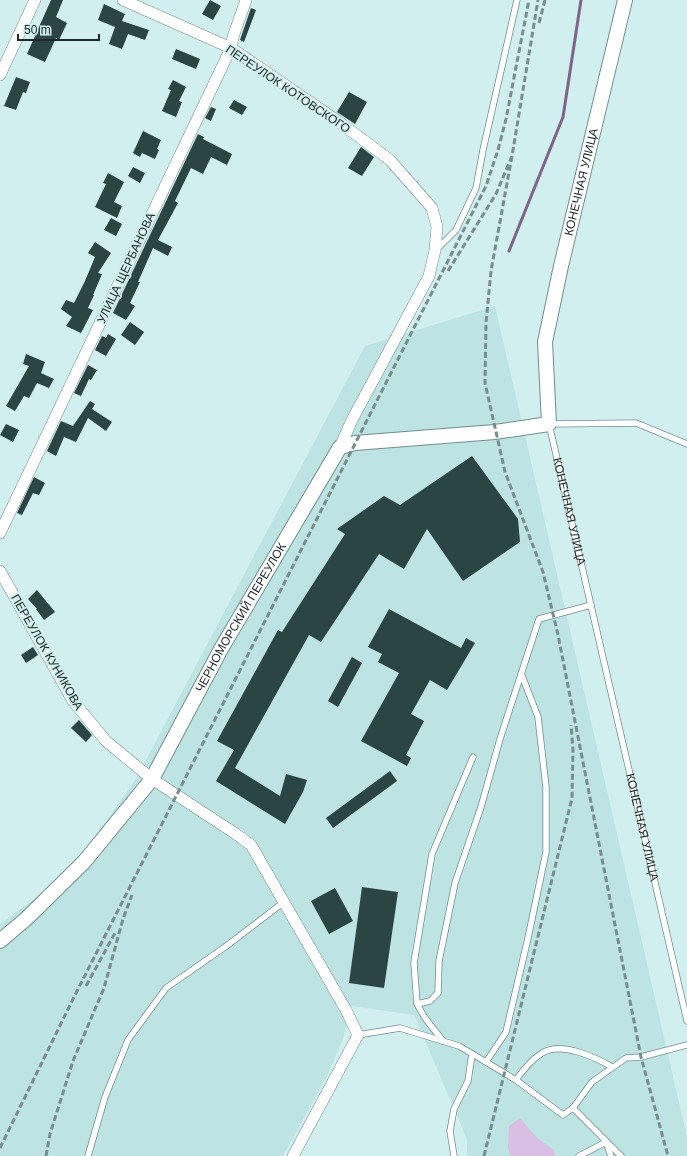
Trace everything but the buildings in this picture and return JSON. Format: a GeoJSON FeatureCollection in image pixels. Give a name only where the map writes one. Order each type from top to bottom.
{"type":"FeatureCollection","features":[{"type":"Feature","properties":{"kind":"street"},"geometry":{"type":"LineString","coordinates":[[0,75],[35,0]]}},
{"type":"Feature","properties":{"kind":"street","name":"ПЕРЕУЛОК КОТОВСКОГО"},"geometry":{"type":"LineString","coordinates":[[123,0],[231,48],[339,122],[390,160],[432,208],[437,227],[435,250]]}},
{"type":"Feature","properties":{"kind":"street","name":"УЛИЦА ЩЕРБАНОВА"},"geometry":{"type":"LineString","coordinates":[[0,533],[231,48],[233,37],[246,0]]}},
{"type":"Feature","properties":{"kind":"street","name":"КОНЕЧНАЯ УЛИЦА"},"geometry":{"type":"LineString","coordinates":[[549,424],[545,342],[561,266],[625,0]]}},
{"type":"Feature","properties":{"kind":"street"},"geometry":{"type":"LineString","coordinates":[[340,447],[352,420],[429,276],[435,250]]}},
{"type":"Feature","properties":{"kind":"street"},"geometry":{"type":"LineString","coordinates":[[340,447],[355,443],[495,432],[549,424]]}},
{"type":"Feature","properties":{"kind":"street","name":"ЧЕРНОМОРСКИЙ ПЕРЕУЛОК"},"geometry":{"type":"LineString","coordinates":[[0,941],[26,920],[84,862],[152,779],[221,649],[340,447]]}},
{"type":"Feature","properties":{"kind":"street","name":"ПЕРЕУЛОК КУНИКОВА"},"geometry":{"type":"LineString","coordinates":[[0,571],[73,702],[106,741],[152,779],[236,834],[250,845],[346,1010],[358,1035]]}},
{"type":"Feature","properties":{"kind":"street"},"geometry":{"type":"LineString","coordinates":[[293,1156],[358,1035]]}},
{"type":"Feature","properties":{"kind":"lane"},"geometry":{"type":"LineString","coordinates":[[435,250],[456,230],[476,188],[516,0]]}},
{"type":"Feature","properties":{"kind":"lane"},"geometry":{"type":"LineString","coordinates":[[549,424],[636,423],[687,444]]}},
{"type":"Feature","properties":{"kind":"lane","name":"КОНЕЧНАЯ УЛИЦА"},"geometry":{"type":"LineString","coordinates":[[549,424],[687,1021]]}},
{"type":"Feature","properties":{"kind":"lane"},"geometry":{"type":"LineString","coordinates":[[417,1004],[430,1001],[438,992],[439,961],[455,883],[481,807],[500,739],[539,619],[591,605]]}},
{"type":"Feature","properties":{"kind":"lane"},"geometry":{"type":"LineString","coordinates":[[486,1062],[506,1032],[546,852],[546,787],[538,717],[521,673]]}},
{"type":"Feature","properties":{"kind":"lane"},"geometry":{"type":"LineString","coordinates":[[444,1041],[425,1018],[417,1004],[414,963],[432,854],[473,757]]}},
{"type":"Feature","properties":{"kind":"lane"},"geometry":{"type":"LineString","coordinates":[[88,1156],[105,1097],[128,1040],[166,988],[225,947],[284,902]]}},
{"type":"Feature","properties":{"kind":"lane"},"geometry":{"type":"LineString","coordinates":[[358,1035],[400,1028],[459,1046],[516,1080],[563,1115],[573,1108],[592,1082],[626,1058],[641,1057],[687,1045]]}},
{"type":"Feature","properties":{"kind":"lane"},"geometry":{"type":"LineString","coordinates":[[516,1080],[527,1065],[542,1053],[552,1049],[566,1049],[580,1053],[600,1059],[612,1067]]}},
{"type":"Feature","properties":{"kind":"lane"},"geometry":{"type":"LineString","coordinates":[[454,1156],[450,1131],[454,1109],[468,1081],[472,1054]]}},
{"type":"Feature","properties":{"kind":"lane"},"geometry":{"type":"LineString","coordinates":[[573,1108],[621,1156]]}},
{"type":"Feature","properties":{"kind":"lane"},"geometry":{"type":"LineString","coordinates":[[579,1156],[606,1142]]}},
{"type":"Feature","properties":{"kind":"lane"},"geometry":{"type":"LineString","coordinates":[[606,1142],[610,1156]]}},
{"type":"Feature","properties":{"kind":"shaded area"},"geometry":{"type":"Polygon","coordinates":[[[495,306],[687,1137],[687,1156],[467,1156],[467,1139],[414,1015],[351,1006],[343,1039],[327,1076],[283,1156],[0,1156],[0,924],[69,874],[137,777],[365,346],[495,306]]]}},
{"type":"Feature","properties":{"kind":"shaded area"},"geometry":{"type":"Polygon","coordinates":[[[520,1118],[537,1138],[554,1150],[555,1156],[510,1156],[508,1147],[509,1126],[520,1118]]]}},
{"type":"Feature","properties":{"kind":"waterway"},"geometry":{"type":"LineString","coordinates":[[509,251],[563,117],[581,0]]}},
{"type":"Feature","properties":{"kind":"railway"},"geometry":{"type":"LineString","coordinates":[[0,1148],[75,995],[486,186],[498,150],[506,119],[529,0]]}},
{"type":"Feature","properties":{"kind":"railway"},"geometry":{"type":"LineString","coordinates":[[448,271],[496,194],[512,156],[538,0]]}},
{"type":"Feature","properties":{"kind":"railway"},"geometry":{"type":"LineString","coordinates":[[539,23],[545,0]]}},
{"type":"Feature","properties":{"kind":"railway"},"geometry":{"type":"LineString","coordinates":[[512,156],[491,271],[486,323],[485,383],[505,472],[543,572],[558,635],[641,1057],[668,1156]]}},
{"type":"Feature","properties":{"kind":"railway"},"geometry":{"type":"LineString","coordinates":[[484,1156],[572,798],[573,750],[571,725]]}},
{"type":"Feature","properties":{"kind":"railway"},"geometry":{"type":"LineString","coordinates":[[46,1156],[50,1134],[73,1061],[104,988],[123,919],[132,895]]}},
{"type":"Feature","properties":{"kind":"railway"},"geometry":{"type":"LineString","coordinates":[[86,986],[115,933]]}}]}
